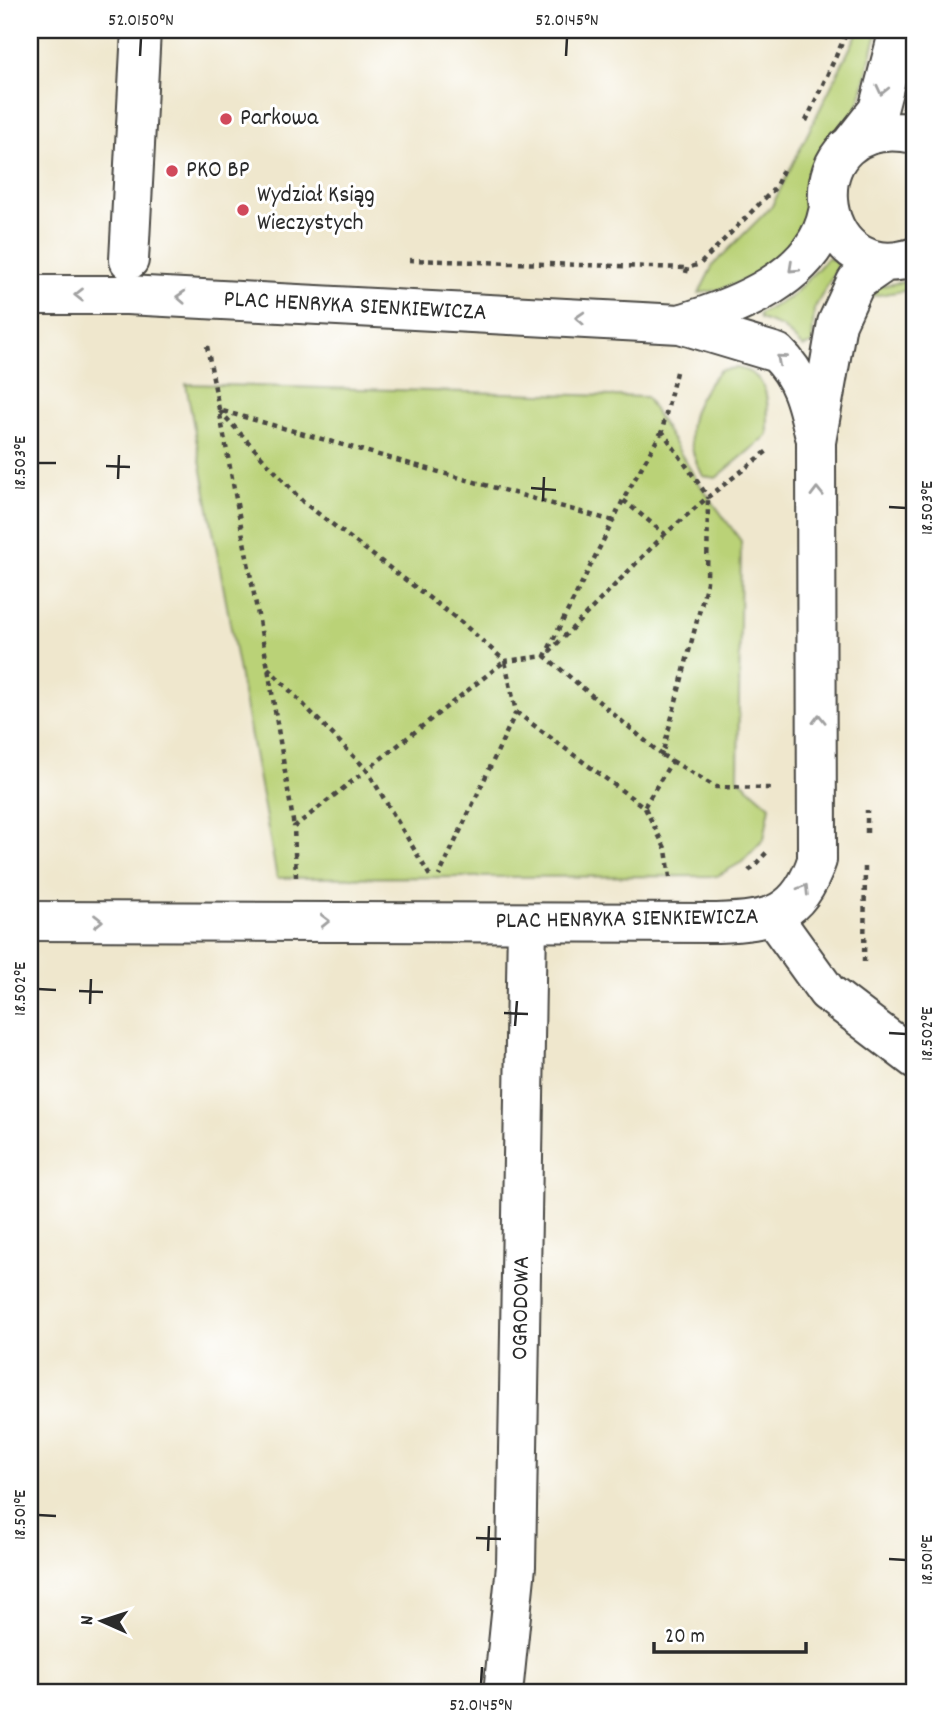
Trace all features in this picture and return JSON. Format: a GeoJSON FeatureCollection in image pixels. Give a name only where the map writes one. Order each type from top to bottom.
{"type":"FeatureCollection","features":[{"type":"Feature","properties":{"kind":"street"},"geometry":{"type":"LineString","coordinates":[[129,260],[141,30]]}},
{"type":"Feature","properties":{"kind":"street"},"geometry":{"type":"LineString","coordinates":[[899,30],[878,110],[839,157],[829,174],[826,193],[828,212],[836,231],[849,246],[867,257],[900,260]]}},
{"type":"Feature","properties":{"kind":"street"},"geometry":{"type":"LineString","coordinates":[[852,143],[872,133],[894,130],[915,134]]}},
{"type":"Feature","properties":{"kind":"street","name":"PLAC HENRYKA SIENKIEWICZA"},"geometry":{"type":"LineString","coordinates":[[680,324],[723,311],[781,278],[818,242],[828,212]]}},
{"type":"Feature","properties":{"kind":"street","name":"PLAC HENRYKA SIENKIEWICZA"},"geometry":{"type":"LineString","coordinates":[[798,441],[837,323],[856,282],[900,260]]}},
{"type":"Feature","properties":{"kind":"street","name":"PLAC HENRYKA SIENKIEWICZA"},"geometry":{"type":"LineString","coordinates":[[30,295],[127,295],[680,324],[766,348],[777,354],[789,365],[805,392],[798,441],[817,860],[810,881],[796,902],[773,917],[751,922],[30,921]]}},
{"type":"Feature","properties":{"kind":"street"},"geometry":{"type":"LineString","coordinates":[[773,917],[827,992],[915,1059]]}},
{"type":"Feature","properties":{"kind":"street","name":"OGRODOWA"},"geometry":{"type":"LineString","coordinates":[[503,1693],[516,1566],[527,923]]}},
{"type":"Feature","properties":{"kind":"path"},"geometry":{"type":"LineString","coordinates":[[803,127],[848,30]]}},
{"type":"Feature","properties":{"kind":"path"},"geometry":{"type":"LineString","coordinates":[[545,656],[623,499],[662,431],[679,358],[682,286],[687,268],[700,264],[775,188],[786,163]]}},
{"type":"Feature","properties":{"kind":"path"},"geometry":{"type":"LineString","coordinates":[[206,342],[268,668],[294,827],[297,884]]}},
{"type":"Feature","properties":{"kind":"path"},"geometry":{"type":"LineString","coordinates":[[219,410],[612,521]]}},
{"type":"Feature","properties":{"kind":"path"},"geometry":{"type":"LineString","coordinates":[[219,410],[303,502],[461,622],[505,661],[516,712],[435,884],[367,770],[268,668]]}},
{"type":"Feature","properties":{"kind":"path"},"geometry":{"type":"LineString","coordinates":[[662,431],[708,497],[707,582],[662,755]]}},
{"type":"Feature","properties":{"kind":"path"},"geometry":{"type":"LineString","coordinates":[[294,827],[505,661],[545,656],[665,534],[708,497],[798,441]]}},
{"type":"Feature","properties":{"kind":"path"},"geometry":{"type":"LineString","coordinates":[[623,499],[665,534]]}},
{"type":"Feature","properties":{"kind":"path"},"geometry":{"type":"LineString","coordinates":[[545,656],[662,755],[716,788],[776,788],[775,799]]}},
{"type":"Feature","properties":{"kind":"path"},"geometry":{"type":"LineString","coordinates":[[516,712],[644,807],[666,850],[670,882]]}},
{"type":"Feature","properties":{"kind":"path"},"geometry":{"type":"LineString","coordinates":[[644,807],[672,761]]}},
{"type":"Feature","properties":{"kind":"path"},"geometry":{"type":"LineString","coordinates":[[866,799],[867,835]]}},
{"type":"Feature","properties":{"kind":"path"},"geometry":{"type":"LineString","coordinates":[[744,874],[753,869],[774,845]]}},
{"type":"Feature","properties":{"kind":"path"},"geometry":{"type":"LineString","coordinates":[[864,967],[866,859]]}},
{"type":"Feature","properties":{"kind":"green space"},"geometry":{"type":"Polygon","coordinates":[[[859,30],[879,30],[863,92],[853,116],[827,144],[811,173],[809,210],[804,227],[782,255],[767,267],[733,285],[699,293],[713,265],[772,206],[859,30]]]}},
{"type":"Feature","properties":{"kind":"green space"},"geometry":{"type":"Polygon","coordinates":[[[828,258],[837,262],[836,270],[814,309],[812,344],[803,347],[782,327],[760,319],[759,314],[791,297],[828,258]]]}},
{"type":"Feature","properties":{"kind":"green space"},"geometry":{"type":"Polygon","coordinates":[[[915,280],[915,289],[867,297],[880,286],[915,280]]]}},
{"type":"Feature","properties":{"kind":"green space"},"geometry":{"type":"Polygon","coordinates":[[[737,368],[757,377],[766,393],[768,435],[716,478],[703,476],[696,461],[690,434],[695,408],[720,370],[737,368]]]}},
{"type":"Feature","properties":{"kind":"green space"},"geometry":{"type":"Polygon","coordinates":[[[186,384],[646,397],[698,482],[741,541],[738,778],[770,806],[764,839],[742,862],[717,876],[277,878],[186,384]]]}},
{"type":"Feature","properties":{"kind":"place","name":"Parkowa"},"geometry":{"type":"Point","coordinates":[226,119]}},
{"type":"Feature","properties":{"kind":"place","name":"PKO BP"},"geometry":{"type":"Point","coordinates":[172,171]}},
{"type":"Feature","properties":{"kind":"place","name":"Wydział Ksiąg Wieczystych"},"geometry":{"type":"Point","coordinates":[243,210]}}]}
